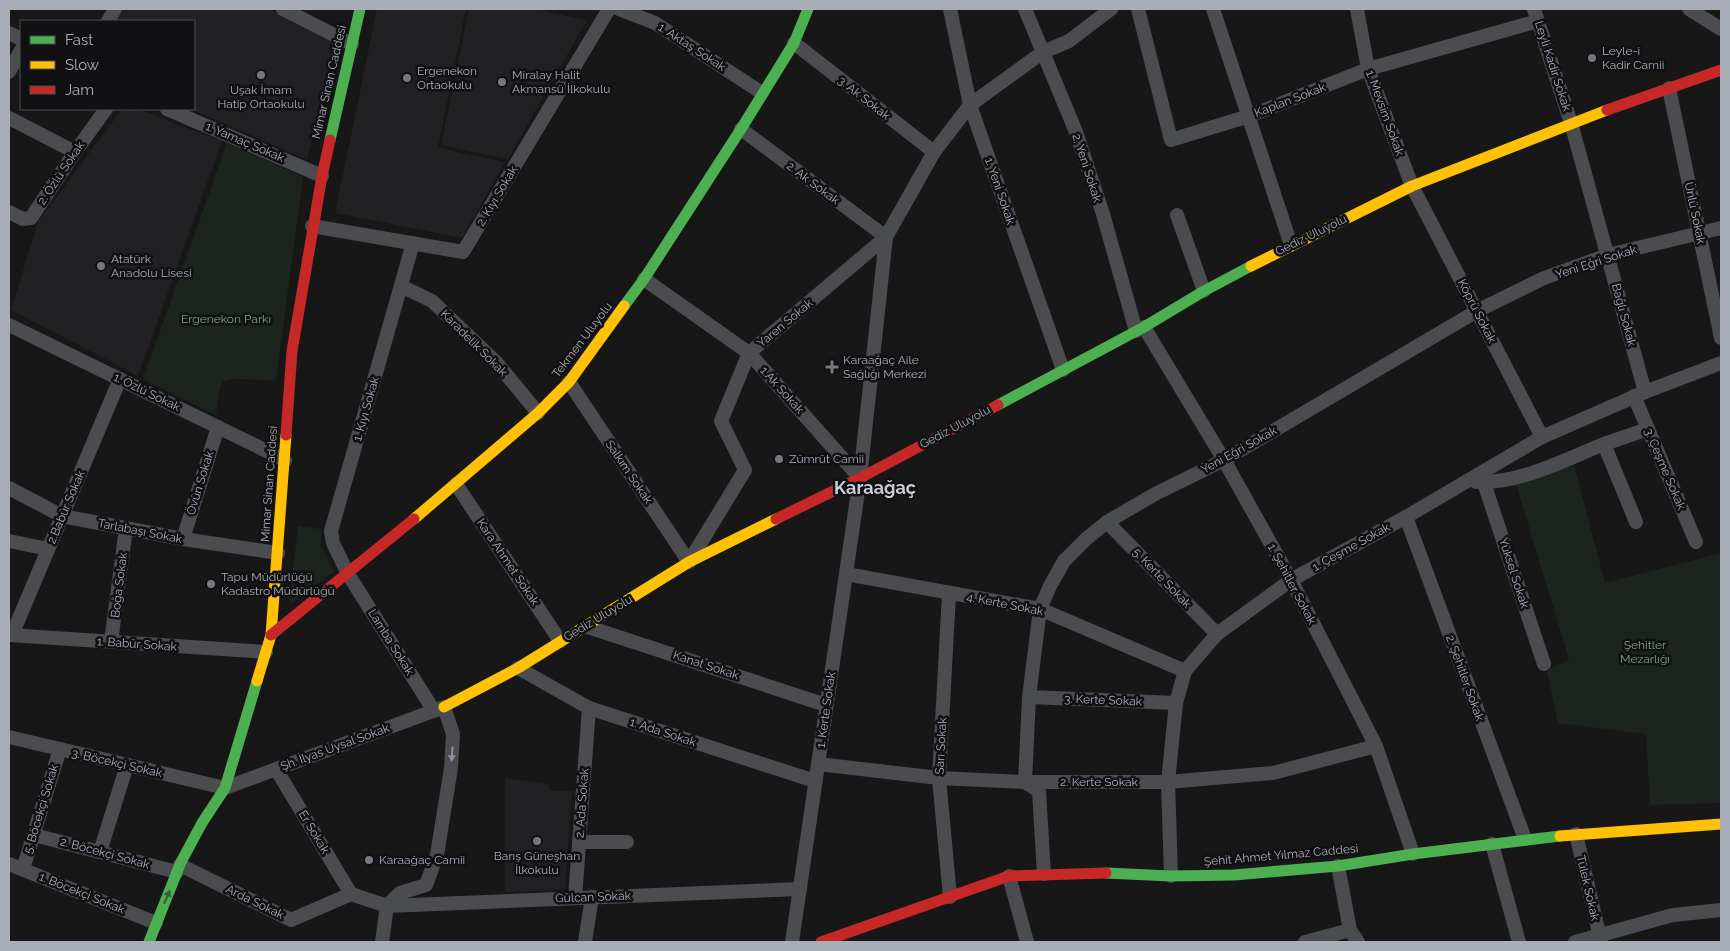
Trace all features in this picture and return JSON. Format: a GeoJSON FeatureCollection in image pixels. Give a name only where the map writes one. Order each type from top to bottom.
{"type":"FeatureCollection","features":[{"type":"Feature","properties":{"kind":"street"},"geometry":{"type":"LineString","coordinates":[[109,20],[115,9]]}},
{"type":"Feature","properties":{"kind":"street"},"geometry":{"type":"LineString","coordinates":[[283,9],[352,44]]}},
{"type":"Feature","properties":{"kind":"street","name":"Mimar Sinan Caddesi"},"geometry":{"type":"LineString","coordinates":[[149,942],[179,869],[211,806],[225,788],[271,635],[292,351],[312,226],[360,9]]}},
{"type":"Feature","properties":{"kind":"street","name":"2. Kıyı Sokak"},"geometry":{"type":"LineString","coordinates":[[312,226],[463,252],[609,9]]}},
{"type":"Feature","properties":{"kind":"street","name":"1. Aktaş Sokak"},"geometry":{"type":"LineString","coordinates":[[619,9],[635,11],[762,93]]}},
{"type":"Feature","properties":{"kind":"street","name":"Tekmen Uluyolu"},"geometry":{"type":"LineString","coordinates":[[271,635],[456,484],[538,413],[569,382],[644,279],[741,129],[794,43],[808,9]]}},
{"type":"Feature","properties":{"kind":"street","name":"1. Yeni Sokak"},"geometry":{"type":"LineString","coordinates":[[950,9],[970,106],[1063,370]]}},
{"type":"Feature","properties":{"kind":"street","name":"2. Yeni Sokak"},"geometry":{"type":"LineString","coordinates":[[1026,9],[1076,132],[1140,329]]}},
{"type":"Feature","properties":{"kind":"street"},"geometry":{"type":"LineString","coordinates":[[886,237],[934,152],[970,106],[1043,52],[1069,41],[1111,9]]}},
{"type":"Feature","properties":{"kind":"street","name":"Kaplan Sokak"},"geometry":{"type":"LineString","coordinates":[[1138,9],[1172,140],[1249,116],[1368,69],[1536,15]]}},
{"type":"Feature","properties":{"kind":"street"},"geometry":{"type":"LineString","coordinates":[[1214,9],[1290,245]]}},
{"type":"Feature","properties":{"kind":"street","name":"1. Mevsim Sokak"},"geometry":{"type":"LineString","coordinates":[[1357,9],[1368,69],[1412,186]]}},
{"type":"Feature","properties":{"kind":"street"},"geometry":{"type":"LineString","coordinates":[[1690,9],[1721,29]]}},
{"type":"Feature","properties":{"kind":"street","name":"Leyli Kadir Sokak"},"geometry":{"type":"LineString","coordinates":[[1536,15],[1571,123]]}},
{"type":"Feature","properties":{"kind":"street","name":"3. Ak Sokak"},"geometry":{"type":"LineString","coordinates":[[794,43],[934,152]]}},
{"type":"Feature","properties":{"kind":"street"},"geometry":{"type":"LineString","coordinates":[[9,72],[20,52]]}},
{"type":"Feature","properties":{"kind":"street","name":"Gediz Uluyolu"},"geometry":{"type":"LineString","coordinates":[[439,709],[518,668],[690,562],[860,478],[1140,329],[1204,291],[1290,245],[1412,186],[1571,123],[1721,70]]}},
{"type":"Feature","properties":{"kind":"street","name":"Ünlü Sokak"},"geometry":{"type":"LineString","coordinates":[[1669,88],[1721,338]]}},
{"type":"Feature","properties":{"kind":"street","name":"2. Özlü Sokak"},"geometry":{"type":"LineString","coordinates":[[9,212],[23,219],[31,218],[105,110]]}},
{"type":"Feature","properties":{"kind":"street","name":"1. Yamaç Sokak"},"geometry":{"type":"LineString","coordinates":[[169,110],[322,176]]}},
{"type":"Feature","properties":{"kind":"street"},"geometry":{"type":"LineString","coordinates":[[9,118],[75,152]]}},
{"type":"Feature","properties":{"kind":"street","name":"Bağlı Sokak"},"geometry":{"type":"LineString","coordinates":[[1571,123],[1608,255],[1640,394]]}},
{"type":"Feature","properties":{"kind":"street","name":"2. Ak Sokak"},"geometry":{"type":"LineString","coordinates":[[741,129],[886,237]]}},
{"type":"Feature","properties":{"kind":"street","name":"Köprü Sokak"},"geometry":{"type":"LineString","coordinates":[[1412,186],[1542,436]]}},
{"type":"Feature","properties":{"kind":"street"},"geometry":{"type":"LineString","coordinates":[[1177,215],[1204,291]]}},
{"type":"Feature","properties":{"kind":"street","name":"Yeni Eğri Sokak"},"geometry":{"type":"LineString","coordinates":[[1025,782],[1029,697],[1040,610],[1050,586],[1064,562],[1086,539],[1107,522],[1155,494],[1224,460],[1477,311],[1544,278],[1608,255],[1721,228]]}},
{"type":"Feature","properties":{"kind":"street","name":"Yaren Sokak"},"geometry":{"type":"LineString","coordinates":[[690,562],[745,470],[721,421],[749,354],[886,237]]}},
{"type":"Feature","properties":{"kind":"street","name":"1. Kerte Sokak"},"geometry":{"type":"LineString","coordinates":[[792,942],[860,478],[886,237]]}},
{"type":"Feature","properties":{"kind":"street","name":"1. Kıyı Sokak"},"geometry":{"type":"LineString","coordinates":[[348,574],[333,543],[331,531],[413,243]]}},
{"type":"Feature","properties":{"kind":"street","name":"1.Ak Sokak"},"geometry":{"type":"LineString","coordinates":[[644,279],[749,354],[860,478]]}},
{"type":"Feature","properties":{"kind":"street","name":"Karadelik Sokak"},"geometry":{"type":"LineString","coordinates":[[401,286],[432,301],[496,362],[538,413]]}},
{"type":"Feature","properties":{"kind":"street","name":"1. Özlü Sokak"},"geometry":{"type":"LineString","coordinates":[[9,325],[285,460]]}},
{"type":"Feature","properties":{"kind":"street","name":"1. Şehitler Sokak"},"geometry":{"type":"LineString","coordinates":[[1140,329],[1224,460],[1291,580],[1376,746],[1413,854]]}},
{"type":"Feature","properties":{"kind":"street","name":"1. Çeşme Sokak"},"geometry":{"type":"LineString","coordinates":[[1171,876],[1168,782],[1176,703],[1184,671],[1217,634],[1291,580],[1406,517],[1542,436],[1640,394],[1721,363]]}},
{"type":"Feature","properties":{"kind":"street","name":"2.Babür Sokak"},"geometry":{"type":"LineString","coordinates":[[10,635],[120,379]]}},
{"type":"Feature","properties":{"kind":"street","name":"Salkım Sokak"},"geometry":{"type":"LineString","coordinates":[[569,382],[690,562]]}},
{"type":"Feature","properties":{"kind":"street","name":"3. Çeşme Sokak"},"geometry":{"type":"LineString","coordinates":[[1640,394],[1648,429],[1696,542]]}},
{"type":"Feature","properties":{"kind":"street","name":"Övün Sokak"},"geometry":{"type":"LineString","coordinates":[[183,539],[218,427]]}},
{"type":"Feature","properties":{"kind":"street"},"geometry":{"type":"LineString","coordinates":[[1463,482],[1484,483],[1521,477],[1604,444],[1648,429]]}},
{"type":"Feature","properties":{"kind":"street"},"geometry":{"type":"LineString","coordinates":[[1604,444],[1636,522]]}},
{"type":"Feature","properties":{"kind":"street","name":"Yüksel Sokak"},"geometry":{"type":"LineString","coordinates":[[1484,483],[1544,664]]}},
{"type":"Feature","properties":{"kind":"street","name":"Kara Ahmet Sokak"},"geometry":{"type":"LineString","coordinates":[[456,484],[560,641]]}},
{"type":"Feature","properties":{"kind":"street","name":"Tarlabaşı Sokak"},"geometry":{"type":"LineString","coordinates":[[9,488],[62,516],[183,539],[278,553]]}},
{"type":"Feature","properties":{"kind":"street","name":"2. Şehitler Sokak"},"geometry":{"type":"LineString","coordinates":[[1406,517],[1525,840]]}},
{"type":"Feature","properties":{"kind":"street","name":"5. Kerte Sokak"},"geometry":{"type":"LineString","coordinates":[[1107,522],[1217,634]]}},
{"type":"Feature","properties":{"kind":"street","name":"Boğa Sokak"},"geometry":{"type":"LineString","coordinates":[[111,642],[126,528]]}},
{"type":"Feature","properties":{"kind":"street"},"geometry":{"type":"LineString","coordinates":[[9,541],[48,549]]}},
{"type":"Feature","properties":{"kind":"street","name":"Lamba Sokak"},"geometry":{"type":"LineString","coordinates":[[348,574],[439,709]]}},
{"type":"Feature","properties":{"kind":"street","name":"4. Kerte Sokak"},"geometry":{"type":"LineString","coordinates":[[846,574],[1040,610],[1184,671]]}},
{"type":"Feature","properties":{"kind":"street","name":"Sarı Sokak"},"geometry":{"type":"LineString","coordinates":[[949,594],[939,778],[950,897]]}},
{"type":"Feature","properties":{"kind":"street","name":"Kanat Sokak"},"geometry":{"type":"LineString","coordinates":[[585,626],[826,705]]}},
{"type":"Feature","properties":{"kind":"street","name":"1. Babür Sokak"},"geometry":{"type":"LineString","coordinates":[[10,635],[266,652]]}},
{"type":"Feature","properties":{"kind":"street","name":"1. Ada Sokak"},"geometry":{"type":"LineString","coordinates":[[518,668],[588,708],[815,781]]}},
{"type":"Feature","properties":{"kind":"street","name":"3. Kerte Sokak"},"geometry":{"type":"LineString","coordinates":[[1029,697],[1176,703]]}},
{"type":"Feature","properties":{"kind":"street","name":"2. Ada Sokak"},"geometry":{"type":"LineString","coordinates":[[575,898],[588,708]]}},
{"type":"Feature","properties":{"kind":"street"},"geometry":{"type":"LineString","coordinates":[[382,942],[387,906],[400,893],[426,885],[437,855],[451,768],[454,734],[439,709]]}},
{"type":"Feature","properties":{"kind":"street","name":"Şh. İlyas Uysal Sokak"},"geometry":{"type":"LineString","coordinates":[[225,788],[439,709]]}},
{"type":"Feature","properties":{"kind":"street","name":"3. Böcekçi Sokak"},"geometry":{"type":"LineString","coordinates":[[9,737],[225,788]]}},
{"type":"Feature","properties":{"kind":"street","name":"2. Kerte Sokak"},"geometry":{"type":"LineString","coordinates":[[818,764],[939,778],[1025,782],[1168,782],[1273,773],[1376,746]]}},
{"type":"Feature","properties":{"kind":"street","name":"5. Böcekçi Sokak"},"geometry":{"type":"LineString","coordinates":[[23,869],[60,749]]}},
{"type":"Feature","properties":{"kind":"street"},"geometry":{"type":"LineString","coordinates":[[100,852],[127,765]]}},
{"type":"Feature","properties":{"kind":"street","name":"Er Sokak"},"geometry":{"type":"LineString","coordinates":[[276,769],[351,894]]}},
{"type":"Feature","properties":{"kind":"street"},"geometry":{"type":"LineString","coordinates":[[1025,782],[1039,791],[1044,874]]}},
{"type":"Feature","properties":{"kind":"street","name":"Şehit Ahmet Yılmaz Caddesi"},"geometry":{"type":"LineString","coordinates":[[821,942],[1009,876],[1101,873],[1171,876],[1234,875],[1338,866],[1413,854],[1576,834],[1721,824]]}},
{"type":"Feature","properties":{"kind":"street","name":"2. Böcekçi Sokak"},"geometry":{"type":"LineString","coordinates":[[34,834],[100,852],[179,869]]}},
{"type":"Feature","properties":{"kind":"street","name":"Tülek Sokak"},"geometry":{"type":"LineString","coordinates":[[1576,834],[1600,939]]}},
{"type":"Feature","properties":{"kind":"street"},"geometry":{"type":"LineString","coordinates":[[579,842],[627,842]]}},
{"type":"Feature","properties":{"kind":"street"},"geometry":{"type":"LineString","coordinates":[[1492,844],[1520,942]]}},
{"type":"Feature","properties":{"kind":"street","name":"1. Böcekçi Sokak"},"geometry":{"type":"LineString","coordinates":[[9,864],[156,922]]}},
{"type":"Feature","properties":{"kind":"street"},"geometry":{"type":"LineString","coordinates":[[1338,866],[1350,930],[1358,942]]}},
{"type":"Feature","properties":{"kind":"street","name":"Arda Sokak"},"geometry":{"type":"LineString","coordinates":[[179,869],[291,920],[351,894]]}},
{"type":"Feature","properties":{"kind":"street"},"geometry":{"type":"LineString","coordinates":[[1009,876],[1027,942]]}},
{"type":"Feature","properties":{"kind":"street","name":"Gülcan Sokak"},"geometry":{"type":"LineString","coordinates":[[387,906],[800,889]]}},
{"type":"Feature","properties":{"kind":"street"},"geometry":{"type":"LineString","coordinates":[[351,894],[387,906]]}},
{"type":"Feature","properties":{"kind":"street"},"geometry":{"type":"LineString","coordinates":[[585,942],[592,898]]}},
{"type":"Feature","properties":{"kind":"street"},"geometry":{"type":"LineString","coordinates":[[1575,942],[1600,939],[1673,916],[1721,910]]}},
{"type":"Feature","properties":{"kind":"street"},"geometry":{"type":"LineString","coordinates":[[1305,942],[1350,930]]}},
{"type":"Feature","properties":{"kind":"shaded area","name":"Uşak İmam Hatip Ortaokulu"},"geometry":{"type":"Polygon","coordinates":[[[122,9],[270,9],[336,42],[307,160],[193,110],[195,110],[195,20],[116,20],[122,9]]]}},
{"type":"Feature","properties":{"kind":"shaded area","name":"Ergenekon Ortaokulu"},"geometry":{"type":"Polygon","coordinates":[[[377,9],[466,9],[438,148],[505,162],[462,238],[335,213],[377,9]]]}},
{"type":"Feature","properties":{"kind":"shaded area","name":"Miralay Halit Akmansü İlkokulu"},"geometry":{"type":"Polygon","coordinates":[[[469,9],[534,9],[587,20],[508,159],[441,145],[469,9]]]}},
{"type":"Feature","properties":{"kind":"shaded area","name":"Atatürk Anadolu Lisesi"},"geometry":{"type":"Polygon","coordinates":[[[121,110],[140,110],[222,141],[138,376],[11,310],[38,222],[121,110]]]}},
{"type":"Feature","properties":{"kind":"shaded area","name":"Barış Güneşhan İlkokulu"},"geometry":{"type":"Polygon","coordinates":[[[505,778],[549,784],[549,791],[572,791],[565,890],[505,892],[505,778]]]}},
{"type":"Feature","properties":{"kind":"green space","name":"Ergenekon Parkı"},"geometry":{"type":"Polygon","coordinates":[[[227,143],[303,177],[276,380],[234,379],[224,381],[220,386],[216,415],[143,379],[227,143]]]}},
{"type":"Feature","properties":{"kind":"green space","name":"Şehitler Mezarlığı"},"geometry":{"type":"Polygon","coordinates":[[[1573,461],[1605,583],[1721,553],[1721,803],[1650,805],[1646,734],[1558,723],[1547,671],[1569,659],[1516,484],[1573,461]]]}},
{"type":"Feature","properties":{"kind":"green space"},"geometry":{"type":"Polygon","coordinates":[[[298,526],[321,529],[321,545],[334,572],[289,605],[298,526]]]}},
{"type":"Feature","properties":{"kind":"traffic: fast"},"geometry":{"type":"LineString","coordinates":[[330,140],[360,9]]}},
{"type":"Feature","properties":{"kind":"traffic: fast"},"geometry":{"type":"LineString","coordinates":[[624,306],[644,279],[741,129],[794,43],[808,9]]}},
{"type":"Feature","properties":{"kind":"traffic: fast"},"geometry":{"type":"LineString","coordinates":[[998,405],[1144,327],[1204,291],[1251,266]]}},
{"type":"Feature","properties":{"kind":"traffic: fast"},"geometry":{"type":"LineString","coordinates":[[149,942],[181,862],[202,823],[225,788],[257,681]]}},
{"type":"Feature","properties":{"kind":"traffic: fast"},"geometry":{"type":"LineString","coordinates":[[1106,873],[1171,876],[1234,875],[1338,866],[1413,854],[1560,836]]}},
{"type":"Feature","properties":{"kind":"traffic: slow"},"geometry":{"type":"LineString","coordinates":[[1251,266],[1412,186],[1607,110]]}},
{"type":"Feature","properties":{"kind":"traffic: slow"},"geometry":{"type":"LineString","coordinates":[[414,519],[538,413],[569,382],[624,306]]}},
{"type":"Feature","properties":{"kind":"traffic: slow"},"geometry":{"type":"LineString","coordinates":[[257,681],[271,635],[286,435]]}},
{"type":"Feature","properties":{"kind":"traffic: slow"},"geometry":{"type":"LineString","coordinates":[[444,707],[518,668],[689,562],[776,519]]}},
{"type":"Feature","properties":{"kind":"traffic: slow"},"geometry":{"type":"LineString","coordinates":[[1560,836],[1721,824]]}},
{"type":"Feature","properties":{"kind":"traffic: jam"},"geometry":{"type":"LineString","coordinates":[[1607,110],[1721,70]]}},
{"type":"Feature","properties":{"kind":"traffic: jam"},"geometry":{"type":"LineString","coordinates":[[286,435],[292,351],[330,140]]}},
{"type":"Feature","properties":{"kind":"traffic: jam"},"geometry":{"type":"LineString","coordinates":[[776,519],[860,478],[998,405]]}},
{"type":"Feature","properties":{"kind":"traffic: jam"},"geometry":{"type":"LineString","coordinates":[[271,635],[414,519]]}},
{"type":"Feature","properties":{"kind":"traffic: jam"},"geometry":{"type":"LineString","coordinates":[[821,942],[1009,876],[1106,873]]}},
{"type":"Feature","properties":{"kind":"place","name":"Leyle-i Kadir Camii"},"geometry":{"type":"Point","coordinates":[1592,58]}},
{"type":"Feature","properties":{"kind":"place","name":"Uşak İmam Hatip Ortaokulu"},"geometry":{"type":"Point","coordinates":[261,75]}},
{"type":"Feature","properties":{"kind":"place","name":"Ergenekon Ortaokulu"},"geometry":{"type":"Point","coordinates":[407,78]}},
{"type":"Feature","properties":{"kind":"place","name":"Miralay Halit Akmansü İlkokulu"},"geometry":{"type":"Point","coordinates":[502,82]}},
{"type":"Feature","properties":{"kind":"place","name":"Atatürk Anadolu Lisesi"},"geometry":{"type":"Point","coordinates":[101,266]}},
{"type":"Feature","properties":{"kind":"place","name":"Karaağaç Aile Sağlığı Merkezi"},"geometry":{"type":"Point","coordinates":[832,367]}},
{"type":"Feature","properties":{"kind":"place","name":"Zümrüt Camii"},"geometry":{"type":"Point","coordinates":[779,459]}},
{"type":"Feature","properties":{"kind":"place","name":"Tapu Müdürlüğü Kadastro Müdürlüğü"},"geometry":{"type":"Point","coordinates":[211,584]}},
{"type":"Feature","properties":{"kind":"place","name":"Barış Güneşhan İlkokulu"},"geometry":{"type":"Point","coordinates":[537,841]}},
{"type":"Feature","properties":{"kind":"place","name":"Karaağaç Camii"},"geometry":{"type":"Point","coordinates":[369,860]}},
{"type":"Feature","properties":{"kind":"district","name":"Karaağaç"},"geometry":{"type":"Point","coordinates":[875,487]}}]}
